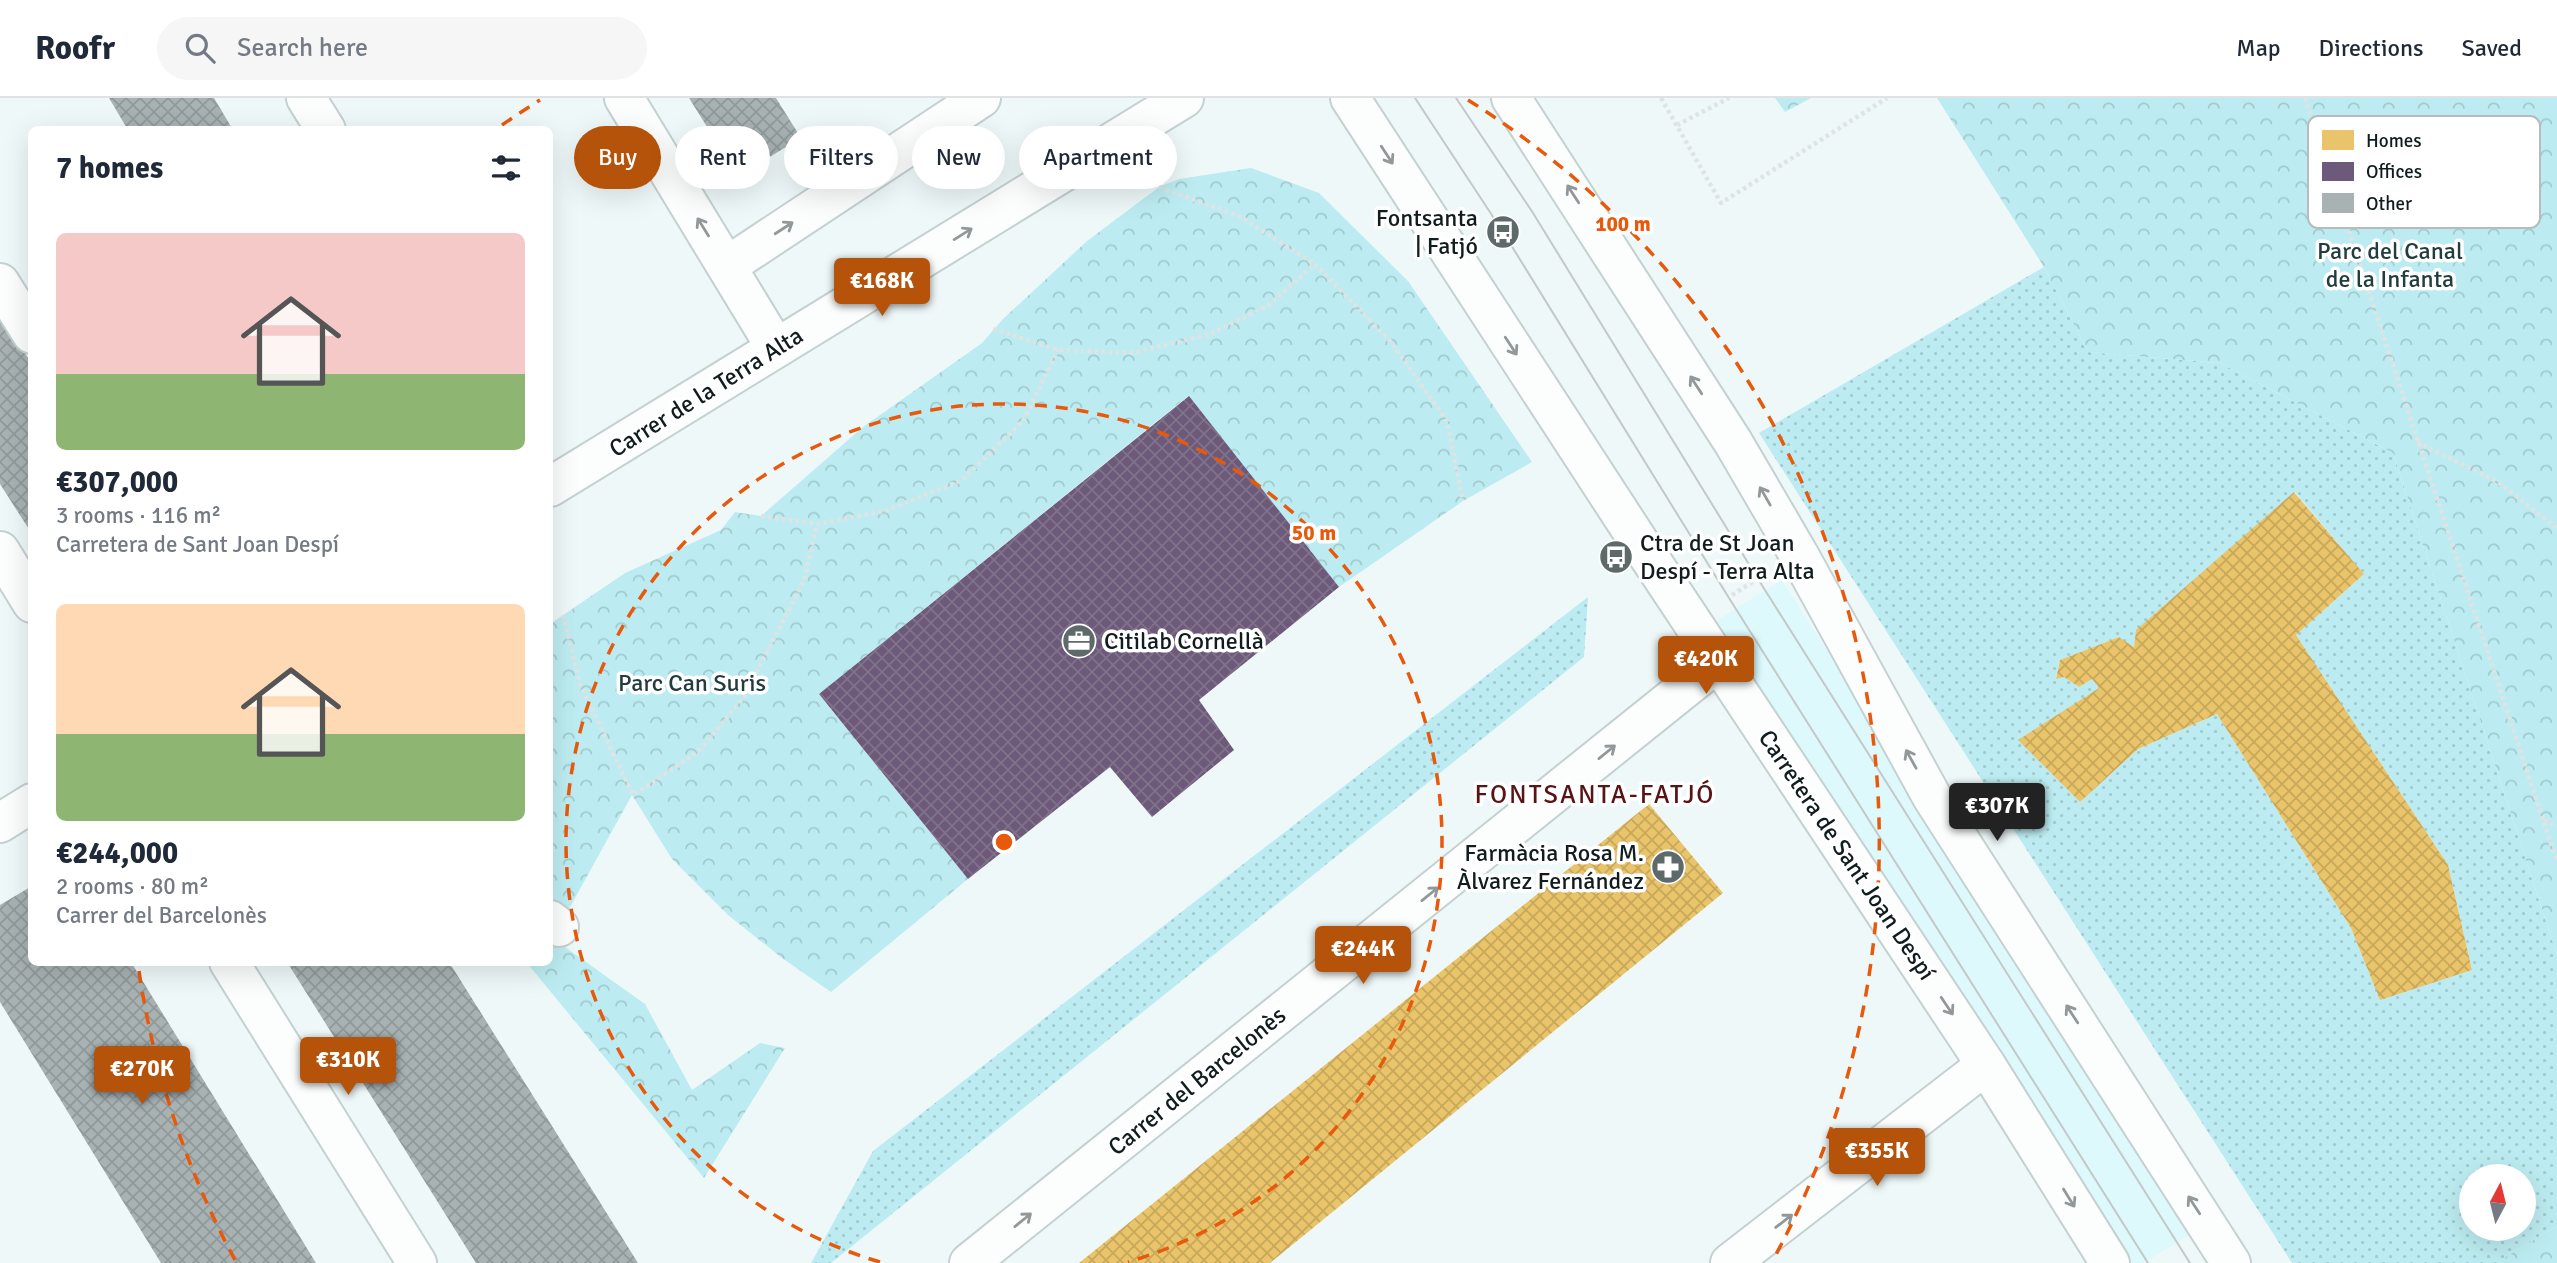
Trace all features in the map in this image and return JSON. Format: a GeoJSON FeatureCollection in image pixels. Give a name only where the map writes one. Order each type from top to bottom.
{"type":"FeatureCollection","features":[{"type":"Feature","properties":{"kind":"street"},"geometry":{"type":"LineString","coordinates":[[306,98],[324,126]]}},
{"type":"Feature","properties":{"kind":"street"},"geometry":{"type":"LineString","coordinates":[[624,98],[776,348]]}},
{"type":"Feature","properties":{"kind":"street"},"geometry":{"type":"LineString","coordinates":[[727,266],[981,98]]}},
{"type":"Feature","properties":{"kind":"street","name":"Carrer de la Terra Alta"},"geometry":{"type":"LineString","coordinates":[[553,485],[1184,98]]}},
{"type":"Feature","properties":{"kind":"street","name":"Carretera de Sant Joan Despí"},"geometry":{"type":"LineString","coordinates":[[1350,98],[1986,1065],[2110,1263]]}},
{"type":"Feature","properties":{"kind":"street"},"geometry":{"type":"LineString","coordinates":[[1511,98],[1733,442],[1799,555],[1932,797],[2231,1263]]}},
{"type":"Feature","properties":{"kind":"street"},"geometry":{"type":"LineString","coordinates":[[0,283],[28,328]]}},
{"type":"Feature","properties":{"kind":"street"},"geometry":{"type":"LineString","coordinates":[[0,551],[28,596]]}},
{"type":"Feature","properties":{"kind":"street","name":"Carrer del Barcelonès"},"geometry":{"type":"LineString","coordinates":[[970,1263],[1719,661]]}},
{"type":"Feature","properties":{"kind":"street"},"geometry":{"type":"LineString","coordinates":[[0,823],[28,806]]}},
{"type":"Feature","properties":{"kind":"street"},"geometry":{"type":"LineString","coordinates":[[231,966],[417,1263]]}},
{"type":"Feature","properties":{"kind":"street"},"geometry":{"type":"LineString","coordinates":[[1730,1263],[1986,1065]]}},
{"type":"Feature","properties":{"kind":"path"},"geometry":{"type":"LineString","coordinates":[[1661,98],[1721,203],[1887,98]]}},
{"type":"Feature","properties":{"kind":"path"},"geometry":{"type":"LineString","coordinates":[[1677,125],[1729,98]]}},
{"type":"Feature","properties":{"kind":"path"},"geometry":{"type":"LineString","coordinates":[[2305,98],[2311,116]]}},
{"type":"Feature","properties":{"kind":"path"},"geometry":{"type":"LineString","coordinates":[[1165,189],[1239,216],[1315,264],[1391,342],[1447,421],[1463,501]]}},
{"type":"Feature","properties":{"kind":"path"},"geometry":{"type":"LineString","coordinates":[[2347,228],[2557,862]]}},
{"type":"Feature","properties":{"kind":"path"},"geometry":{"type":"LineString","coordinates":[[993,329],[1058,350],[1133,353],[1210,334],[1269,305],[1315,264]]}},
{"type":"Feature","properties":{"kind":"path"},"geometry":{"type":"LineString","coordinates":[[761,516],[817,524],[885,511],[962,480],[1023,421],[1058,350]]}},
{"type":"Feature","properties":{"kind":"path"},"geometry":{"type":"LineString","coordinates":[[2417,442],[2498,482],[2557,528]]}},
{"type":"Feature","properties":{"kind":"path"},"geometry":{"type":"LineString","coordinates":[[563,615],[580,684],[633,795],[699,751],[744,697],[804,580],[817,524]]}},
{"type":"Feature","properties":{"kind":"path"},"geometry":{"type":"LineString","coordinates":[[2543,820],[2557,826]]}},
{"type":"Feature","properties":{"kind":"shaded area"},"geometry":{"type":"Polygon","coordinates":[[[1782,580],[2195,1231],[2144,1263],[2123,1263],[1716,621],[1782,580]]]}},
{"type":"Feature","properties":{"kind":"green space"},"geometry":{"type":"Polygon","coordinates":[[[1775,98],[1811,98],[1785,112],[1775,98]]]}},
{"type":"Feature","properties":{"kind":"green space","name":"Parc del Canal de la Infanta"},"geometry":{"type":"Polygon","coordinates":[[[1937,98],[2557,98],[2557,955],[2393,453],[2220,363],[2088,352],[2044,267],[1937,98]]]}},
{"type":"Feature","properties":{"kind":"green space","name":"Parc Can Suris"},"geometry":{"type":"Polygon","coordinates":[[[1251,168],[1319,193],[1408,281],[1532,462],[1463,501],[1339,587],[1188,396],[819,694],[968,879],[831,992],[782,958],[728,915],[672,859],[632,795],[553,934],[553,622],[625,573],[721,530],[735,512],[761,516],[863,427],[982,343],[1003,319],[1087,241],[1156,189],[1177,189],[1177,180],[1251,168]]]}},
{"type":"Feature","properties":{"kind":"green space"},"geometry":{"type":"Polygon","coordinates":[[[2044,267],[2088,352],[2220,363],[2393,453],[2557,955],[2557,1226],[2536,1239],[2536,1164],[2459,1164],[2459,1241],[2532,1241],[2496,1263],[2292,1263],[1759,433],[2044,267]],[[2295,492],[2137,630],[2134,647],[2119,637],[2060,660],[2056,678],[2064,677],[2079,687],[2092,679],[2099,688],[2019,740],[2080,802],[2138,749],[2217,714],[2351,928],[2380,999],[2472,970],[2448,865],[2296,635],[2364,574],[2295,492]]]}},
{"type":"Feature","properties":{"kind":"green space"},"geometry":{"type":"Polygon","coordinates":[[[1588,597],[1584,657],[831,1263],[811,1263],[873,1151],[1588,597]]]}},
{"type":"Feature","properties":{"kind":"green space","name":"Parc Can Suris"},"geometry":{"type":"Polygon","coordinates":[[[553,938],[645,1004],[692,1090],[760,1043],[785,1048],[704,1178],[529,966],[553,966],[553,938]]]}},
{"type":"Feature","properties":{"kind":"green space"},"geometry":{"type":"Polygon","coordinates":[[[2557,1226],[2557,1263],[2496,1263],[2536,1241],[2557,1226]]]}},
{"type":"Feature","properties":{"kind":"building: Homes"},"geometry":{"type":"Polygon","coordinates":[[[2294,492],[2364,574],[2296,635],[2448,865],[2472,970],[2380,1000],[2351,928],[2217,714],[2138,749],[2080,802],[2018,740],[2099,688],[2092,679],[2079,687],[2064,677],[2056,679],[2060,660],[2119,637],[2134,647],[2136,630],[2294,492]]]}},
{"type":"Feature","properties":{"kind":"building: Homes"},"geometry":{"type":"Polygon","coordinates":[[[1649,804],[1723,893],[1270,1263],[1079,1263],[1649,804]]]}},
{"type":"Feature","properties":{"kind":"building: Offices","name":"Citilab Cornellà"},"geometry":{"type":"Polygon","coordinates":[[[1189,396],[1339,587],[1199,700],[1234,750],[1152,817],[1110,767],[968,879],[819,694],[1189,396]]]}},
{"type":"Feature","properties":{"kind":"building: Other"},"geometry":{"type":"Polygon","coordinates":[[[109,98],[214,98],[231,126],[126,126],[109,98]]]}},
{"type":"Feature","properties":{"kind":"building: Other"},"geometry":{"type":"Polygon","coordinates":[[[689,98],[776,98],[794,126],[784,126],[784,148],[770,157],[770,126],[707,126],[689,98]]]}},
{"type":"Feature","properties":{"kind":"building: Other"},"geometry":{"type":"Polygon","coordinates":[[[0,315],[28,358],[28,528],[0,484],[0,315]]]}},
{"type":"Feature","properties":{"kind":"building: Other"},"geometry":{"type":"Polygon","coordinates":[[[28,888],[28,966],[133,966],[316,1263],[161,1263],[0,1002],[0,905],[28,888]]]}},
{"type":"Feature","properties":{"kind":"building: Other"},"geometry":{"type":"Polygon","coordinates":[[[290,966],[452,966],[638,1263],[476,1263],[290,966]]]}},
{"type":"Feature","properties":{"kind":"tram line"},"geometry":{"type":"LineString","coordinates":[[1415,98],[1503,232],[1729,598],[2148,1263]]}},
{"type":"Feature","properties":{"kind":"tram line"},"geometry":{"type":"LineString","coordinates":[[1456,98],[1533,213],[1758,579],[2190,1263]]}},
{"type":"Feature","properties":{"kind":"place","name":"Fontsanta | Fatjó"},"geometry":{"type":"Point","coordinates":[1503,232]}},
{"type":"Feature","properties":{"kind":"place","name":"Ctra de St Joan Despí - Terra Alta"},"geometry":{"type":"Point","coordinates":[1616,557]}},
{"type":"Feature","properties":{"kind":"place","name":"Citilab Cornellà"},"geometry":{"type":"Point","coordinates":[1079,641]}},
{"type":"Feature","properties":{"kind":"place","name":"Farmàcia Rosa M. Àlvarez Fernández"},"geometry":{"type":"Point","coordinates":[1668,867]}},
{"type":"Feature","properties":{"kind":"district","name":"FONTSANTA-FATJÓ"},"geometry":{"type":"Point","coordinates":[1595,795]}}]}
